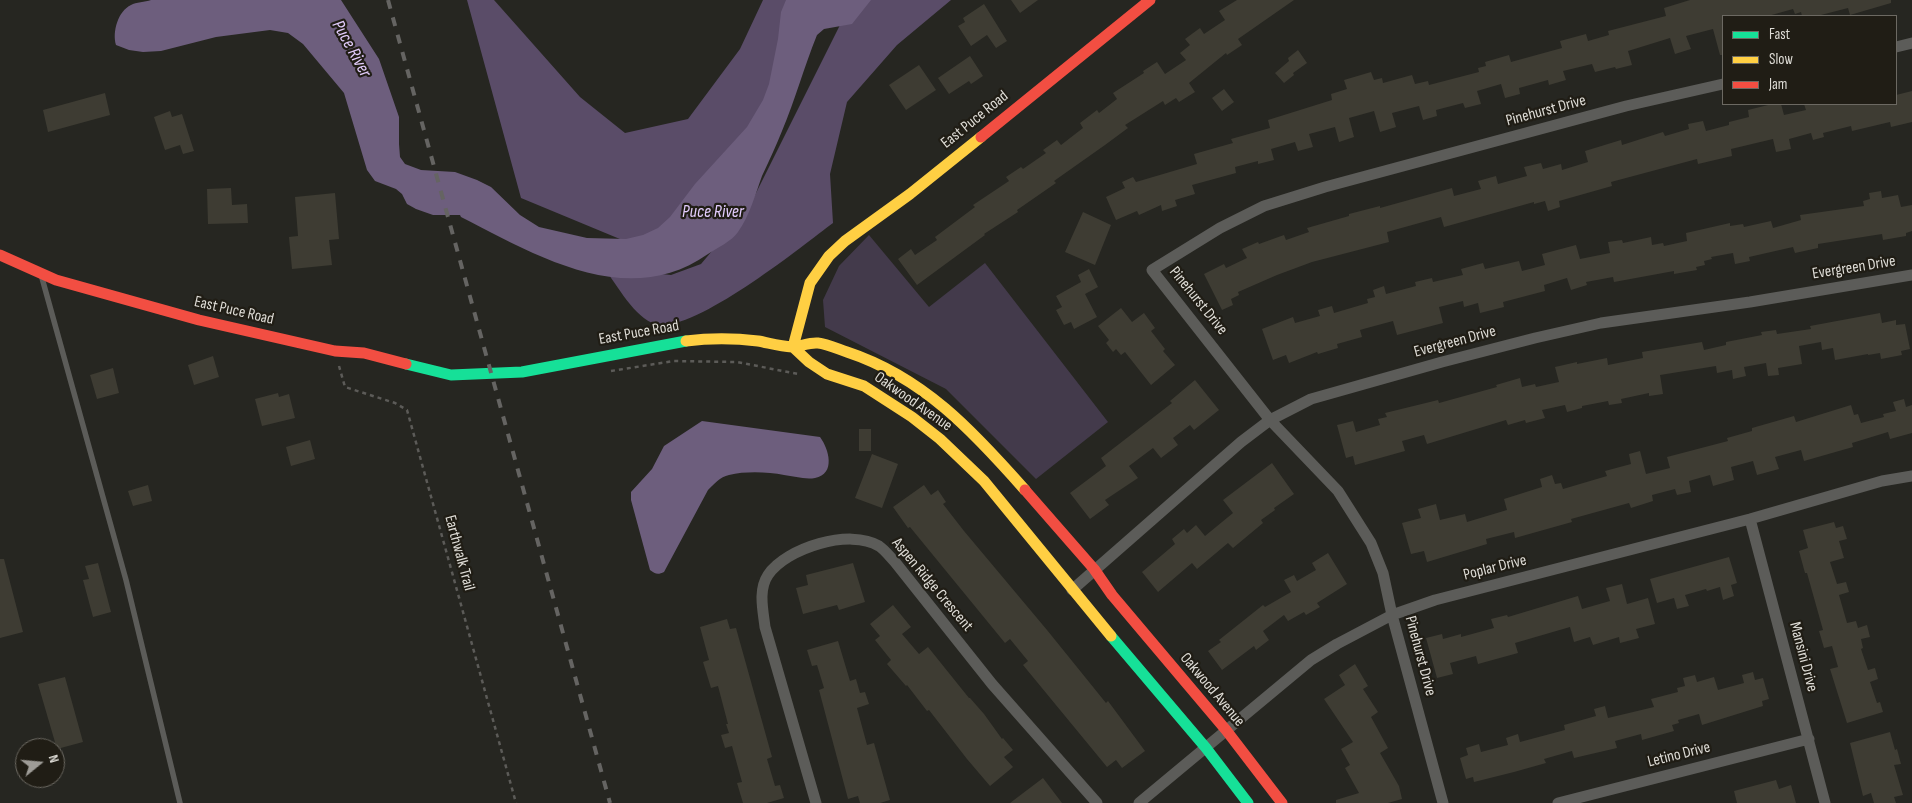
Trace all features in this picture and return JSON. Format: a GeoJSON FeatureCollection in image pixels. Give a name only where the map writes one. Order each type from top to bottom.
{"type":"FeatureCollection","features":[{"type":"Feature","properties":{"kind":"street","name":"East Puce Road"},"geometry":{"type":"LineString","coordinates":[[0,255],[56,280],[199,320],[335,351],[364,353],[451,375],[522,372],[664,344],[703,339],[756,341],[793,346],[810,283],[829,256],[844,242],[910,194],[1150,0]]}},
{"type":"Feature","properties":{"kind":"street"},"geometry":{"type":"LineString","coordinates":[[1897,47],[1912,43]]}},
{"type":"Feature","properties":{"kind":"street","name":"Pinehurst Drive"},"geometry":{"type":"LineString","coordinates":[[1443,803],[1392,615],[1383,573],[1371,543],[1358,519],[1338,491],[1270,420],[1152,270],[1220,228],[1264,206],[1325,187],[1617,109],[1722,84]]}},
{"type":"Feature","properties":{"kind":"street","name":"Evergreen Drive"},"geometry":{"type":"LineString","coordinates":[[1072,590],[1241,442],[1270,420],[1311,399],[1451,360],[1600,323],[1750,302],[1912,275]]}},
{"type":"Feature","properties":{"kind":"street","name":"Oakwood Avenue"},"geometry":{"type":"LineString","coordinates":[[793,346],[818,343],[871,360],[904,377],[960,420],[985,444],[1094,569],[1112,595],[1226,730],[1282,803]]}},
{"type":"Feature","properties":{"kind":"street","name":"Oakwood Avenue"},"geometry":{"type":"LineString","coordinates":[[793,346],[809,362],[827,374],[864,386],[912,417],[940,439],[984,481],[1072,590],[1206,748],[1248,803]]}},
{"type":"Feature","properties":{"kind":"street","name":"Poplar Drive"},"geometry":{"type":"LineString","coordinates":[[1140,803],[1311,660],[1392,615],[1435,600],[1750,519],[1882,481],[1912,476]]}},
{"type":"Feature","properties":{"kind":"street","name":"Mansini Drive"},"geometry":{"type":"LineString","coordinates":[[1750,519],[1825,803]]}},
{"type":"Feature","properties":{"kind":"street","name":"Aspen Ridge Crescent"},"geometry":{"type":"LineString","coordinates":[[816,803],[765,627],[761,599],[767,575],[784,558],[815,545],[843,538],[862,540],[879,546],[895,562],[992,684],[1096,803]]}},
{"type":"Feature","properties":{"kind":"street","name":"Letino Drive"},"geometry":{"type":"LineString","coordinates":[[1558,803],[1809,739]]}},
{"type":"Feature","properties":{"kind":"lane"},"geometry":{"type":"LineString","coordinates":[[41,274],[126,580],[180,803]]}},
{"type":"Feature","properties":{"kind":"path","name":"Earthwalk Trail"},"geometry":{"type":"LineString","coordinates":[[335,351],[345,387],[395,403],[407,410],[516,803]]}},
{"type":"Feature","properties":{"kind":"path"},"geometry":{"type":"LineString","coordinates":[[607,372],[674,361],[737,362],[803,376]]}},
{"type":"Feature","properties":{"kind":"shaded area"},"geometry":{"type":"Polygon","coordinates":[[[467,0],[494,0],[580,97],[625,133],[688,119],[740,49],[763,0],[807,0],[772,100],[644,249],[521,198],[467,0]]]}},
{"type":"Feature","properties":{"kind":"shaded area"},"geometry":{"type":"Polygon","coordinates":[[[856,0],[951,0],[897,45],[847,102],[830,174],[833,223],[746,287],[719,303],[694,316],[672,324],[655,324],[648,321],[634,308],[604,268],[671,275],[701,264],[749,207],[846,13],[856,0]]]}},
{"type":"Feature","properties":{"kind":"shaded area"},"geometry":{"type":"Polygon","coordinates":[[[869,235],[929,307],[985,263],[1108,422],[1036,479],[946,389],[825,327],[823,300],[839,266],[869,235]]]}},
{"type":"Feature","properties":{"kind":"water","name":"Puce River"},"geometry":{"type":"Polygon","coordinates":[[[151,0],[341,0],[379,59],[399,117],[400,157],[405,164],[421,170],[455,172],[477,180],[491,187],[520,215],[539,227],[587,238],[626,239],[643,235],[658,228],[670,217],[695,184],[747,127],[763,100],[769,84],[781,12],[786,0],[871,0],[852,24],[824,29],[817,35],[782,131],[762,176],[749,212],[735,235],[708,254],[677,270],[646,278],[614,277],[582,271],[520,247],[460,215],[433,215],[407,204],[402,194],[396,189],[375,181],[367,170],[344,93],[303,44],[288,33],[270,30],[216,37],[161,51],[143,52],[129,50],[116,45],[117,22],[126,8],[133,4],[151,0]]]}},
{"type":"Feature","properties":{"kind":"water"},"geometry":{"type":"Polygon","coordinates":[[[702,421],[820,437],[828,454],[828,466],[822,476],[815,478],[757,472],[736,474],[720,479],[708,490],[664,572],[660,574],[655,573],[650,570],[631,500],[631,492],[652,469],[664,446],[702,421]]]}},
{"type":"Feature","properties":{"kind":"building"},"geometry":{"type":"Polygon","coordinates":[[[1011,0],[1038,0],[1020,13],[1011,0]]]}},
{"type":"Feature","properties":{"kind":"building"},"geometry":{"type":"Polygon","coordinates":[[[1237,0],[1294,0],[1238,39],[1242,45],[1227,55],[1226,53],[1189,83],[1195,92],[1179,102],[1176,98],[1165,105],[1163,101],[1125,125],[1128,128],[1054,181],[1056,183],[1017,210],[1018,212],[984,234],[917,285],[898,259],[911,249],[915,255],[937,240],[935,237],[975,207],[973,205],[1009,181],[1006,177],[1021,167],[1023,169],[1046,153],[1043,150],[1057,140],[1061,145],[1083,128],[1080,123],[1097,110],[1099,113],[1117,99],[1113,93],[1144,73],[1143,71],[1157,62],[1165,74],[1186,60],[1180,53],[1190,45],[1185,39],[1200,28],[1204,34],[1225,20],[1219,11],[1237,0]]]}},
{"type":"Feature","properties":{"kind":"building"},"geometry":{"type":"Polygon","coordinates":[[[1690,0],[1891,0],[1891,3],[1850,15],[1848,8],[1821,15],[1802,15],[1801,12],[1795,14],[1793,9],[1772,15],[1722,15],[1722,55],[1720,55],[1713,29],[1686,36],[1691,49],[1675,54],[1670,38],[1628,51],[1632,65],[1595,72],[1592,64],[1563,71],[1566,80],[1549,85],[1548,80],[1519,88],[1520,94],[1505,98],[1501,84],[1477,91],[1481,104],[1465,108],[1463,103],[1436,110],[1437,116],[1423,120],[1419,106],[1392,113],[1396,127],[1380,132],[1374,111],[1349,118],[1354,137],[1339,142],[1335,127],[1309,134],[1313,147],[1298,151],[1295,142],[1271,149],[1274,160],[1258,164],[1258,161],[1235,167],[1236,173],[1192,185],[1195,194],[1175,200],[1177,206],[1162,211],[1161,205],[1139,215],[1137,211],[1116,220],[1106,197],[1125,188],[1122,182],[1133,177],[1136,182],[1197,164],[1194,154],[1233,143],[1231,139],[1270,128],[1268,120],[1332,100],[1331,94],[1347,89],[1344,80],[1371,72],[1374,80],[1382,78],[1383,83],[1412,75],[1415,84],[1428,81],[1429,85],[1479,72],[1478,68],[1486,66],[1485,62],[1509,55],[1511,62],[1562,48],[1560,41],[1586,34],[1588,41],[1609,35],[1608,31],[1666,16],[1664,8],[1690,0]]]}},
{"type":"Feature","properties":{"kind":"building"},"geometry":{"type":"Polygon","coordinates":[[[984,4],[1007,41],[996,48],[987,35],[971,46],[958,26],[965,22],[963,18],[984,4]]]}},
{"type":"Feature","properties":{"kind":"building"},"geometry":{"type":"Polygon","coordinates":[[[1298,50],[1307,63],[1293,73],[1294,75],[1284,83],[1275,73],[1298,50]]]}},
{"type":"Feature","properties":{"kind":"building"},"geometry":{"type":"Polygon","coordinates":[[[970,56],[983,76],[971,84],[969,81],[949,94],[938,78],[970,56]]]}},
{"type":"Feature","properties":{"kind":"building"},"geometry":{"type":"Polygon","coordinates":[[[919,65],[936,90],[906,110],[889,85],[919,65]]]}},
{"type":"Feature","properties":{"kind":"building"},"geometry":{"type":"Polygon","coordinates":[[[1224,89],[1234,102],[1222,111],[1212,98],[1224,89]]]}},
{"type":"Feature","properties":{"kind":"building"},"geometry":{"type":"Polygon","coordinates":[[[1912,91],[1912,122],[1891,127],[1890,122],[1852,131],[1851,126],[1823,133],[1824,137],[1813,140],[1811,133],[1789,139],[1791,149],[1776,152],[1773,139],[1731,149],[1732,156],[1698,164],[1697,159],[1611,182],[1612,186],[1559,201],[1560,207],[1548,211],[1545,201],[1534,204],[1534,202],[1444,227],[1441,217],[1387,232],[1389,242],[1312,262],[1277,275],[1238,292],[1239,295],[1231,299],[1233,305],[1222,310],[1204,274],[1224,264],[1226,268],[1247,258],[1242,249],[1258,242],[1259,244],[1284,235],[1286,240],[1309,232],[1307,228],[1349,216],[1349,214],[1380,206],[1380,208],[1452,188],[1454,196],[1481,189],[1478,181],[1496,176],[1498,184],[1527,176],[1524,167],[1541,163],[1543,169],[1561,164],[1562,170],[1588,162],[1585,151],[1621,140],[1622,145],[1663,132],[1665,136],[1689,129],[1688,124],[1703,121],[1706,131],[1749,117],[1748,110],[1768,105],[1781,105],[1784,115],[1806,110],[1804,105],[1897,105],[1897,95],[1912,91]]]}},
{"type":"Feature","properties":{"kind":"building"},"geometry":{"type":"Polygon","coordinates":[[[105,93],[110,115],[48,132],[43,110],[105,93]]]}},
{"type":"Feature","properties":{"kind":"building"},"geometry":{"type":"Polygon","coordinates":[[[170,111],[172,117],[182,114],[194,151],[183,154],[180,145],[165,150],[154,117],[170,111]]]}},
{"type":"Feature","properties":{"kind":"building"},"geometry":{"type":"Polygon","coordinates":[[[231,188],[232,205],[247,204],[248,223],[208,224],[207,189],[231,188]]]}},
{"type":"Feature","properties":{"kind":"building"},"geometry":{"type":"Polygon","coordinates":[[[1881,191],[1882,198],[1898,195],[1901,207],[1912,205],[1912,231],[1906,233],[1906,236],[1883,240],[1882,234],[1818,244],[1818,248],[1795,253],[1793,247],[1749,257],[1750,261],[1735,264],[1733,253],[1711,257],[1712,259],[1704,261],[1705,265],[1696,267],[1697,270],[1674,274],[1674,271],[1614,282],[1613,277],[1586,282],[1587,285],[1571,290],[1567,278],[1544,285],[1545,291],[1503,302],[1504,307],[1480,313],[1478,303],[1464,307],[1463,301],[1439,307],[1443,323],[1397,335],[1393,321],[1360,330],[1362,337],[1337,344],[1338,348],[1318,354],[1317,352],[1289,363],[1286,355],[1273,360],[1262,329],[1293,317],[1295,323],[1320,316],[1318,310],[1332,306],[1334,313],[1368,303],[1367,299],[1375,297],[1373,290],[1384,286],[1386,294],[1416,286],[1415,282],[1432,278],[1433,282],[1463,275],[1461,269],[1483,263],[1485,269],[1519,261],[1522,271],[1545,265],[1542,254],[1576,245],[1580,259],[1610,253],[1608,242],[1622,240],[1623,243],[1651,237],[1652,245],[1663,243],[1664,246],[1687,241],[1686,233],[1730,223],[1730,226],[1743,224],[1744,227],[1771,221],[1773,228],[1801,220],[1800,215],[1864,206],[1863,201],[1870,199],[1869,193],[1881,191]]]}},
{"type":"Feature","properties":{"kind":"building"},"geometry":{"type":"Polygon","coordinates":[[[335,193],[339,239],[329,240],[332,265],[292,269],[289,237],[298,236],[295,197],[335,193]]]}},
{"type":"Feature","properties":{"kind":"building"},"geometry":{"type":"Polygon","coordinates":[[[1083,212],[1111,225],[1095,265],[1065,252],[1083,212]]]}},
{"type":"Feature","properties":{"kind":"building"},"geometry":{"type":"Polygon","coordinates":[[[1089,269],[1098,287],[1085,294],[1097,317],[1074,329],[1071,322],[1064,325],[1056,310],[1062,307],[1056,296],[1081,282],[1078,275],[1089,269]]]}},
{"type":"Feature","properties":{"kind":"building"},"geometry":{"type":"Polygon","coordinates":[[[1121,308],[1132,322],[1144,313],[1155,328],[1151,331],[1165,349],[1163,351],[1175,365],[1151,385],[1125,352],[1121,355],[1116,349],[1113,352],[1106,343],[1109,340],[1098,326],[1121,308]]]}},
{"type":"Feature","properties":{"kind":"building"},"geometry":{"type":"Polygon","coordinates":[[[1880,313],[1882,323],[1896,320],[1896,325],[1905,324],[1910,349],[1901,351],[1902,355],[1881,359],[1880,353],[1835,360],[1833,348],[1822,350],[1821,342],[1799,346],[1802,364],[1778,368],[1779,375],[1768,376],[1766,363],[1744,367],[1746,376],[1733,379],[1732,370],[1717,373],[1716,366],[1660,375],[1663,394],[1649,396],[1649,393],[1621,399],[1622,403],[1609,405],[1608,401],[1582,406],[1582,408],[1567,412],[1565,405],[1542,410],[1545,418],[1526,423],[1525,420],[1508,425],[1506,420],[1427,444],[1424,435],[1402,441],[1405,451],[1355,465],[1353,456],[1346,458],[1337,425],[1353,421],[1356,432],[1380,425],[1378,419],[1387,417],[1385,413],[1438,400],[1439,403],[1497,387],[1496,385],[1520,378],[1522,387],[1535,384],[1536,387],[1559,382],[1555,367],[1577,362],[1577,364],[1607,358],[1608,365],[1643,358],[1642,352],[1702,342],[1704,350],[1726,345],[1726,342],[1762,335],[1761,332],[1776,330],[1777,334],[1811,329],[1810,326],[1880,313]]]}},
{"type":"Feature","properties":{"kind":"building"},"geometry":{"type":"Polygon","coordinates":[[[213,356],[219,377],[194,385],[188,365],[213,356]]]}},
{"type":"Feature","properties":{"kind":"building"},"geometry":{"type":"Polygon","coordinates":[[[113,368],[119,393],[97,399],[90,375],[113,368]]]}},
{"type":"Feature","properties":{"kind":"building"},"geometry":{"type":"Polygon","coordinates":[[[1195,380],[1219,410],[1194,430],[1190,425],[1173,438],[1178,445],[1161,458],[1153,448],[1129,466],[1138,478],[1105,500],[1109,505],[1090,519],[1070,493],[1106,466],[1101,458],[1172,403],[1170,401],[1195,380]]]}},
{"type":"Feature","properties":{"kind":"building"},"geometry":{"type":"Polygon","coordinates":[[[278,393],[279,397],[289,394],[295,418],[262,426],[255,399],[278,393]]]}},
{"type":"Feature","properties":{"kind":"building"},"geometry":{"type":"Polygon","coordinates":[[[1904,399],[1906,407],[1912,405],[1912,433],[1890,439],[1888,432],[1852,443],[1853,447],[1804,461],[1801,450],[1775,457],[1779,469],[1757,475],[1753,461],[1731,467],[1734,480],[1713,486],[1710,475],[1689,481],[1691,492],[1677,495],[1675,489],[1652,495],[1653,501],[1631,508],[1629,503],[1571,519],[1572,522],[1515,538],[1514,532],[1486,539],[1487,544],[1427,562],[1424,551],[1411,554],[1402,523],[1421,518],[1418,509],[1436,504],[1440,520],[1465,514],[1467,522],[1507,510],[1504,499],[1542,487],[1540,479],[1552,475],[1555,484],[1561,483],[1563,489],[1607,476],[1605,471],[1631,464],[1629,454],[1640,451],[1646,474],[1670,468],[1667,457],[1728,441],[1727,438],[1752,431],[1752,428],[1794,416],[1796,422],[1851,405],[1854,415],[1858,414],[1861,423],[1884,417],[1883,414],[1896,411],[1893,402],[1904,399]]]}},
{"type":"Feature","properties":{"kind":"building"},"geometry":{"type":"Polygon","coordinates":[[[859,429],[871,429],[871,451],[859,451],[859,429]]]}},
{"type":"Feature","properties":{"kind":"building"},"geometry":{"type":"Polygon","coordinates":[[[310,440],[315,459],[291,466],[286,447],[310,440]]]}},
{"type":"Feature","properties":{"kind":"building"},"geometry":{"type":"Polygon","coordinates":[[[872,454],[898,464],[882,508],[855,498],[872,454]]]}},
{"type":"Feature","properties":{"kind":"building"},"geometry":{"type":"Polygon","coordinates":[[[1272,463],[1294,494],[1274,508],[1275,510],[1261,520],[1263,523],[1233,548],[1228,543],[1197,569],[1192,563],[1158,592],[1142,572],[1175,544],[1172,539],[1184,529],[1187,533],[1196,525],[1205,536],[1233,513],[1223,500],[1272,463]]]}},
{"type":"Feature","properties":{"kind":"building"},"geometry":{"type":"Polygon","coordinates":[[[148,485],[152,501],[133,506],[128,491],[148,485]]]}},
{"type":"Feature","properties":{"kind":"building"},"geometry":{"type":"Polygon","coordinates":[[[924,485],[931,495],[938,490],[946,502],[943,504],[964,531],[1106,703],[1108,701],[1145,751],[1122,768],[1116,760],[1107,767],[1023,665],[1028,661],[1010,639],[1005,643],[910,527],[908,528],[893,507],[924,485]]]}},
{"type":"Feature","properties":{"kind":"building"},"geometry":{"type":"Polygon","coordinates":[[[1834,522],[1836,528],[1843,526],[1847,539],[1839,541],[1844,558],[1830,562],[1837,584],[1846,582],[1849,592],[1839,595],[1847,623],[1856,621],[1858,628],[1867,625],[1870,637],[1861,639],[1863,648],[1861,649],[1868,670],[1875,668],[1878,679],[1870,682],[1877,703],[1880,702],[1883,712],[1847,723],[1830,669],[1838,667],[1832,646],[1824,648],[1819,631],[1823,630],[1799,551],[1808,548],[1803,530],[1834,522]]]}},
{"type":"Feature","properties":{"kind":"building"},"geometry":{"type":"Polygon","coordinates":[[[1328,553],[1347,584],[1317,603],[1320,607],[1306,615],[1304,612],[1288,621],[1284,615],[1263,631],[1269,640],[1256,650],[1254,646],[1222,670],[1208,651],[1263,605],[1265,607],[1291,592],[1284,580],[1294,575],[1297,581],[1316,570],[1312,563],[1328,553]]]}},
{"type":"Feature","properties":{"kind":"building"},"geometry":{"type":"Polygon","coordinates":[[[1729,557],[1737,583],[1731,585],[1734,596],[1723,600],[1720,587],[1685,595],[1689,606],[1677,609],[1674,598],[1657,603],[1650,579],[1729,557]]]}},
{"type":"Feature","properties":{"kind":"building"},"geometry":{"type":"Polygon","coordinates":[[[0,559],[4,559],[23,632],[0,638],[0,559]]]}},
{"type":"Feature","properties":{"kind":"building"},"geometry":{"type":"Polygon","coordinates":[[[98,563],[111,612],[93,617],[83,580],[89,579],[85,566],[98,563]]]}},
{"type":"Feature","properties":{"kind":"building"},"geometry":{"type":"Polygon","coordinates":[[[853,563],[865,602],[839,610],[837,605],[803,614],[796,588],[808,585],[806,575],[853,563]]]}},
{"type":"Feature","properties":{"kind":"building"},"geometry":{"type":"Polygon","coordinates":[[[1622,584],[1627,604],[1648,598],[1655,624],[1636,629],[1639,638],[1620,643],[1619,637],[1593,645],[1590,637],[1574,642],[1570,627],[1515,643],[1518,653],[1478,664],[1476,656],[1450,663],[1453,674],[1437,678],[1426,638],[1442,634],[1443,639],[1461,634],[1461,637],[1494,628],[1491,619],[1507,615],[1508,617],[1578,596],[1582,609],[1610,601],[1606,588],[1622,584]]]}},
{"type":"Feature","properties":{"kind":"building"},"geometry":{"type":"Polygon","coordinates":[[[893,605],[911,627],[902,634],[919,654],[928,647],[1013,750],[1004,757],[1013,767],[990,786],[929,710],[927,711],[907,685],[887,664],[891,660],[875,640],[880,636],[870,624],[893,605]]]}},
{"type":"Feature","properties":{"kind":"building"},"geometry":{"type":"Polygon","coordinates":[[[727,619],[730,629],[736,628],[772,757],[767,759],[775,786],[780,785],[784,798],[767,803],[743,803],[737,783],[742,782],[732,746],[725,748],[721,735],[729,733],[718,686],[711,688],[703,662],[709,660],[700,627],[727,619]]]}},
{"type":"Feature","properties":{"kind":"building"},"geometry":{"type":"Polygon","coordinates":[[[838,641],[850,681],[856,679],[860,693],[865,692],[869,704],[857,708],[867,745],[874,743],[890,800],[880,803],[860,803],[858,796],[848,799],[819,690],[824,688],[817,665],[812,666],[807,650],[838,641]]]}},
{"type":"Feature","properties":{"kind":"building"},"geometry":{"type":"Polygon","coordinates":[[[1355,664],[1368,686],[1363,689],[1378,712],[1371,717],[1388,748],[1380,753],[1399,786],[1402,799],[1388,803],[1336,803],[1336,800],[1359,793],[1345,768],[1350,765],[1341,749],[1353,742],[1324,699],[1345,685],[1339,675],[1355,664]]]}},
{"type":"Feature","properties":{"kind":"building"},"geometry":{"type":"Polygon","coordinates":[[[1753,672],[1755,680],[1763,678],[1769,699],[1762,701],[1763,706],[1702,725],[1699,714],[1678,720],[1679,723],[1672,725],[1674,731],[1642,740],[1641,734],[1615,741],[1617,748],[1574,758],[1572,751],[1544,759],[1546,763],[1514,772],[1474,782],[1473,777],[1466,779],[1460,758],[1468,755],[1466,748],[1479,744],[1481,752],[1508,745],[1506,738],[1518,734],[1520,742],[1565,730],[1564,725],[1596,716],[1594,709],[1605,706],[1608,718],[1654,707],[1651,699],[1678,692],[1677,688],[1685,686],[1683,678],[1695,675],[1697,682],[1714,677],[1718,690],[1744,683],[1742,675],[1753,672]]]}},
{"type":"Feature","properties":{"kind":"building"},"geometry":{"type":"Polygon","coordinates":[[[65,677],[83,742],[65,747],[65,738],[54,738],[38,684],[65,677]]]}},
{"type":"Feature","properties":{"kind":"building"},"geometry":{"type":"Polygon","coordinates":[[[1890,732],[1901,764],[1894,765],[1903,795],[1894,797],[1896,803],[1874,803],[1871,793],[1863,796],[1850,743],[1890,732]]]}},
{"type":"Feature","properties":{"kind":"building"},"geometry":{"type":"Polygon","coordinates":[[[1043,778],[1062,803],[1010,803],[1043,778]]]}},
{"type":"Feature","properties":{"kind":"building"},"geometry":{"type":"Polygon","coordinates":[[[1776,780],[1779,789],[1791,785],[1796,803],[1737,803],[1734,791],[1776,780]]]}},
{"type":"Feature","properties":{"kind":"railway"},"geometry":{"type":"LineString","coordinates":[[388,0],[610,803]]}},
{"type":"Feature","properties":{"kind":"traffic: fast"},"geometry":{"type":"LineString","coordinates":[[406,364],[451,375],[522,372],[686,341]]}},
{"type":"Feature","properties":{"kind":"traffic: fast"},"geometry":{"type":"LineString","coordinates":[[1111,636],[1206,748],[1248,803]]}},
{"type":"Feature","properties":{"kind":"traffic: slow"},"geometry":{"type":"LineString","coordinates":[[793,347],[810,283],[829,256],[845,241],[910,194],[981,137]]}},
{"type":"Feature","properties":{"kind":"traffic: slow"},"geometry":{"type":"LineString","coordinates":[[686,341],[740,339],[792,347],[818,343],[874,363],[900,376],[945,408],[986,447],[1025,490]]}},
{"type":"Feature","properties":{"kind":"traffic: slow"},"geometry":{"type":"LineString","coordinates":[[793,347],[809,362],[827,374],[864,386],[912,417],[940,439],[984,481],[1111,636]]}},
{"type":"Feature","properties":{"kind":"traffic: jam"},"geometry":{"type":"LineString","coordinates":[[981,137],[1150,0]]}},
{"type":"Feature","properties":{"kind":"traffic: jam"},"geometry":{"type":"LineString","coordinates":[[0,255],[56,280],[199,320],[335,351],[364,353],[406,364]]}},
{"type":"Feature","properties":{"kind":"traffic: jam"},"geometry":{"type":"LineString","coordinates":[[1025,490],[1094,569],[1112,595],[1226,730],[1282,803]]}}]}
